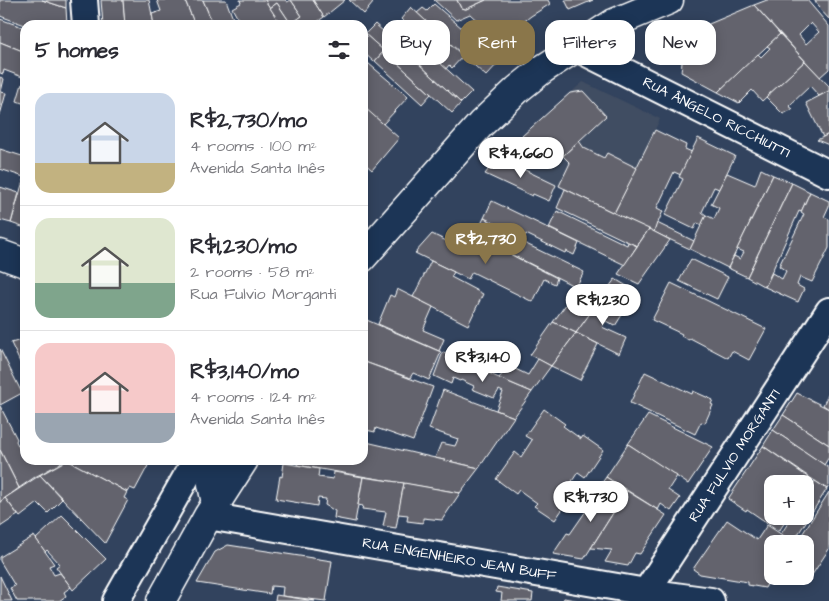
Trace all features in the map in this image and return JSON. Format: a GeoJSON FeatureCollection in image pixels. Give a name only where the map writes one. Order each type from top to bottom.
{"type":"FeatureCollection","features":[{"type":"Feature","properties":{"kind":"main road"},"geometry":{"type":"LineString","coordinates":[[621,20],[669,0]]}},
{"type":"Feature","properties":{"kind":"main road"},"geometry":{"type":"LineString","coordinates":[[368,251],[481,124],[524,84],[550,65]]}},
{"type":"Feature","properties":{"kind":"main road"},"geometry":{"type":"LineString","coordinates":[[212,510],[214,465]]}},
{"type":"Feature","properties":{"kind":"main road"},"geometry":{"type":"LineString","coordinates":[[161,601],[212,510],[241,465]]}},
{"type":"Feature","properties":{"kind":"street"},"geometry":{"type":"LineString","coordinates":[[84,0],[86,20]]}},
{"type":"Feature","properties":{"kind":"street","name":"RUA ÂNGELO RICCHIUTTI"},"geometry":{"type":"LineString","coordinates":[[611,65],[829,174]]}},
{"type":"Feature","properties":{"kind":"street","name":"RUA FULVIO MORGANTI"},"geometry":{"type":"LineString","coordinates":[[645,597],[829,311]]}},
{"type":"Feature","properties":{"kind":"street"},"geometry":{"type":"LineString","coordinates":[[116,601],[193,465]]}},
{"type":"Feature","properties":{"kind":"street","name":"RUA ENGENHEIRO JEAN BUFF"},"geometry":{"type":"LineString","coordinates":[[212,510],[645,597],[710,601]]}},
{"type":"Feature","properties":{"kind":"shaded area"},"geometry":{"type":"Polygon","coordinates":[[[583,82],[660,119],[614,213],[498,157],[583,82]]]}},
{"type":"Feature","properties":{"kind":"building"},"geometry":{"type":"Polygon","coordinates":[[[0,0],[42,0],[66,8],[67,20],[20,20],[20,23],[0,16],[0,0]]]}},
{"type":"Feature","properties":{"kind":"building"},"geometry":{"type":"Polygon","coordinates":[[[42,0],[66,0],[66,8],[42,0]]]}},
{"type":"Feature","properties":{"kind":"building"},"geometry":{"type":"Polygon","coordinates":[[[101,0],[123,0],[125,20],[103,20],[101,0]]]}},
{"type":"Feature","properties":{"kind":"building"},"geometry":{"type":"Polygon","coordinates":[[[123,0],[149,0],[153,20],[125,20],[123,0]]]}},
{"type":"Feature","properties":{"kind":"building"},"geometry":{"type":"Polygon","coordinates":[[[157,0],[185,0],[193,20],[153,20],[152,14],[161,11],[157,0]]]}},
{"type":"Feature","properties":{"kind":"building"},"geometry":{"type":"Polygon","coordinates":[[[185,0],[203,0],[211,20],[193,20],[185,0]]]}},
{"type":"Feature","properties":{"kind":"building"},"geometry":{"type":"Polygon","coordinates":[[[203,0],[226,0],[234,20],[211,20],[203,0]]]}},
{"type":"Feature","properties":{"kind":"building"},"geometry":{"type":"Polygon","coordinates":[[[240,0],[265,0],[278,20],[239,20],[232,8],[241,3],[240,0]]]}},
{"type":"Feature","properties":{"kind":"building"},"geometry":{"type":"Polygon","coordinates":[[[265,0],[285,0],[287,2],[291,0],[302,16],[296,20],[288,20],[277,3],[270,8],[265,0]]]}},
{"type":"Feature","properties":{"kind":"building"},"geometry":{"type":"Polygon","coordinates":[[[291,0],[313,0],[324,17],[320,20],[296,20],[302,16],[291,0]]]}},
{"type":"Feature","properties":{"kind":"building"},"geometry":{"type":"Polygon","coordinates":[[[313,0],[345,0],[324,17],[313,0]]]}},
{"type":"Feature","properties":{"kind":"building"},"geometry":{"type":"Polygon","coordinates":[[[349,0],[370,0],[373,3],[364,14],[349,0]]]}},
{"type":"Feature","properties":{"kind":"building"},"geometry":{"type":"Polygon","coordinates":[[[434,0],[457,0],[461,8],[466,9],[486,0],[548,0],[550,4],[526,20],[476,20],[470,14],[456,20],[434,0]]]}},
{"type":"Feature","properties":{"kind":"building"},"geometry":{"type":"Polygon","coordinates":[[[457,0],[486,0],[466,9],[461,8],[457,0]]]}},
{"type":"Feature","properties":{"kind":"building"},"geometry":{"type":"Polygon","coordinates":[[[565,0],[593,0],[570,10],[565,0]]]}},
{"type":"Feature","properties":{"kind":"building"},"geometry":{"type":"Polygon","coordinates":[[[767,0],[807,0],[829,26],[829,69],[820,77],[754,5],[767,0]],[[811,23],[799,35],[806,44],[819,32],[811,23]]]}},
{"type":"Feature","properties":{"kind":"building"},"geometry":{"type":"Polygon","coordinates":[[[814,0],[829,0],[829,19],[819,8],[814,0]]]}},
{"type":"Feature","properties":{"kind":"building"},"geometry":{"type":"Polygon","coordinates":[[[277,3],[288,20],[278,20],[270,8],[277,3]]]}},
{"type":"Feature","properties":{"kind":"building"},"geometry":{"type":"Polygon","coordinates":[[[434,4],[460,26],[460,52],[450,43],[450,20],[425,20],[417,13],[423,8],[427,11],[434,4]]]}},
{"type":"Feature","properties":{"kind":"building"},"geometry":{"type":"Polygon","coordinates":[[[754,5],[780,34],[718,92],[681,72],[682,65],[716,65],[716,21],[754,5]]]}},
{"type":"Feature","properties":{"kind":"building"},"geometry":{"type":"Polygon","coordinates":[[[411,7],[425,20],[402,20],[411,7]]]}},
{"type":"Feature","properties":{"kind":"building"},"geometry":{"type":"Polygon","coordinates":[[[0,19],[20,26],[20,50],[0,42],[0,19]]]}},
{"type":"Feature","properties":{"kind":"building"},"geometry":{"type":"Polygon","coordinates":[[[375,24],[382,30],[382,49],[368,37],[368,31],[375,24]]]}},
{"type":"Feature","properties":{"kind":"building"},"geometry":{"type":"Polygon","coordinates":[[[780,34],[805,61],[762,101],[752,90],[739,103],[718,92],[758,54],[761,57],[770,48],[767,46],[780,34]]]}},
{"type":"Feature","properties":{"kind":"building"},"geometry":{"type":"Polygon","coordinates":[[[368,37],[382,49],[382,53],[374,62],[368,56],[368,37]]]}},
{"type":"Feature","properties":{"kind":"building"},"geometry":{"type":"Polygon","coordinates":[[[0,42],[20,50],[20,76],[4,70],[3,74],[0,73],[0,42]]]}},
{"type":"Feature","properties":{"kind":"building"},"geometry":{"type":"Polygon","coordinates":[[[450,44],[460,53],[460,59],[452,68],[449,65],[450,44]]]}},
{"type":"Feature","properties":{"kind":"building"},"geometry":{"type":"Polygon","coordinates":[[[382,53],[382,65],[399,65],[431,94],[422,104],[375,61],[382,53]]]}},
{"type":"Feature","properties":{"kind":"building"},"geometry":{"type":"Polygon","coordinates":[[[805,61],[829,86],[829,91],[819,96],[810,86],[789,106],[793,109],[783,114],[766,97],[805,61]]]}},
{"type":"Feature","properties":{"kind":"building"},"geometry":{"type":"Polygon","coordinates":[[[368,63],[408,97],[383,124],[368,111],[368,63]]]}},
{"type":"Feature","properties":{"kind":"building"},"geometry":{"type":"Polygon","coordinates":[[[399,65],[420,65],[461,103],[452,113],[399,65]]]}},
{"type":"Feature","properties":{"kind":"building"},"geometry":{"type":"Polygon","coordinates":[[[420,65],[442,65],[472,92],[461,103],[420,65]]]}},
{"type":"Feature","properties":{"kind":"building"},"geometry":{"type":"Polygon","coordinates":[[[474,65],[496,65],[486,76],[474,65]]]}},
{"type":"Feature","properties":{"kind":"building"},"geometry":{"type":"Polygon","coordinates":[[[0,77],[4,79],[1,92],[6,93],[0,115],[0,77]]]}},
{"type":"Feature","properties":{"kind":"building"},"geometry":{"type":"Polygon","coordinates":[[[20,91],[20,102],[17,101],[20,91]]]}},
{"type":"Feature","properties":{"kind":"building"},"geometry":{"type":"Polygon","coordinates":[[[583,91],[606,116],[553,165],[522,136],[570,93],[583,91]]]}},
{"type":"Feature","properties":{"kind":"building"},"geometry":{"type":"Polygon","coordinates":[[[829,91],[829,134],[823,137],[806,103],[829,91]]]}},
{"type":"Feature","properties":{"kind":"building"},"geometry":{"type":"Polygon","coordinates":[[[368,111],[399,138],[372,170],[368,166],[368,111]]]}},
{"type":"Feature","properties":{"kind":"building"},"geometry":{"type":"Polygon","coordinates":[[[655,130],[686,145],[685,149],[692,152],[681,175],[674,172],[657,208],[663,211],[654,232],[614,213],[655,130]]]}},
{"type":"Feature","properties":{"kind":"building"},"geometry":{"type":"Polygon","coordinates":[[[829,134],[829,145],[817,140],[829,134]]]}},
{"type":"Feature","properties":{"kind":"building"},"geometry":{"type":"Polygon","coordinates":[[[698,138],[735,156],[719,189],[714,187],[702,212],[706,215],[702,225],[697,223],[694,229],[665,215],[683,179],[679,177],[698,138]]]}},
{"type":"Feature","properties":{"kind":"building"},"geometry":{"type":"Polygon","coordinates":[[[579,141],[584,148],[604,158],[607,153],[637,168],[614,213],[559,186],[570,163],[563,156],[579,141]]]}},
{"type":"Feature","properties":{"kind":"building"},"geometry":{"type":"Polygon","coordinates":[[[0,149],[20,155],[20,176],[0,169],[0,149]]]}},
{"type":"Feature","properties":{"kind":"building"},"geometry":{"type":"Polygon","coordinates":[[[498,157],[556,185],[549,201],[533,194],[532,196],[485,174],[498,157]]]}},
{"type":"Feature","properties":{"kind":"building"},"geometry":{"type":"Polygon","coordinates":[[[761,169],[773,175],[728,268],[690,249],[706,215],[714,219],[719,208],[711,204],[727,173],[755,185],[761,169]]]}},
{"type":"Feature","properties":{"kind":"building"},"geometry":{"type":"Polygon","coordinates":[[[773,175],[792,183],[747,277],[728,268],[734,256],[740,259],[744,252],[737,249],[773,175]]]}},
{"type":"Feature","properties":{"kind":"building"},"geometry":{"type":"Polygon","coordinates":[[[792,183],[810,192],[801,212],[799,211],[765,287],[747,277],[792,183]]]}},
{"type":"Feature","properties":{"kind":"building"},"geometry":{"type":"Polygon","coordinates":[[[0,187],[19,193],[11,223],[0,220],[0,187]]]}},
{"type":"Feature","properties":{"kind":"building"},"geometry":{"type":"Polygon","coordinates":[[[565,189],[649,229],[637,246],[628,242],[557,208],[565,189]]]}},
{"type":"Feature","properties":{"kind":"building"},"geometry":{"type":"Polygon","coordinates":[[[20,192],[20,226],[11,223],[20,192]]]}},
{"type":"Feature","properties":{"kind":"building"},"geometry":{"type":"Polygon","coordinates":[[[810,192],[829,201],[824,217],[829,219],[829,248],[812,282],[800,277],[797,285],[804,289],[798,302],[765,287],[772,273],[782,279],[786,271],[779,266],[804,214],[801,212],[810,192]]]}},
{"type":"Feature","properties":{"kind":"building"},"geometry":{"type":"Polygon","coordinates":[[[492,201],[579,243],[574,255],[566,251],[565,253],[526,234],[524,238],[484,218],[492,201]]]}},
{"type":"Feature","properties":{"kind":"building"},"geometry":{"type":"Polygon","coordinates":[[[557,211],[627,245],[628,242],[637,246],[625,265],[549,228],[557,211]]]}},
{"type":"Feature","properties":{"kind":"building"},"geometry":{"type":"Polygon","coordinates":[[[484,218],[524,238],[522,242],[584,272],[576,287],[475,236],[484,218]]]}},
{"type":"Feature","properties":{"kind":"building"},"geometry":{"type":"Polygon","coordinates":[[[657,223],[694,241],[690,249],[654,232],[657,223]]]}},
{"type":"Feature","properties":{"kind":"building"},"geometry":{"type":"Polygon","coordinates":[[[649,229],[670,240],[639,284],[618,274],[649,229]]]}},
{"type":"Feature","properties":{"kind":"building"},"geometry":{"type":"Polygon","coordinates":[[[432,234],[463,249],[470,234],[557,278],[555,284],[544,279],[533,302],[472,272],[468,279],[415,253],[432,234]]]}},
{"type":"Feature","properties":{"kind":"building"},"geometry":{"type":"Polygon","coordinates":[[[691,259],[728,277],[717,299],[679,281],[691,259]]]}},
{"type":"Feature","properties":{"kind":"building"},"geometry":{"type":"Polygon","coordinates":[[[431,261],[454,272],[451,277],[483,294],[468,325],[413,297],[431,261]]]}},
{"type":"Feature","properties":{"kind":"building"},"geometry":{"type":"Polygon","coordinates":[[[615,279],[637,292],[625,310],[601,298],[615,279]]]}},
{"type":"Feature","properties":{"kind":"building"},"geometry":{"type":"Polygon","coordinates":[[[671,283],[766,329],[749,360],[732,351],[728,358],[652,320],[671,283]]]}},
{"type":"Feature","properties":{"kind":"building"},"geometry":{"type":"Polygon","coordinates":[[[578,288],[601,299],[576,333],[553,322],[578,288]]]}},
{"type":"Feature","properties":{"kind":"building"},"geometry":{"type":"Polygon","coordinates":[[[397,289],[433,307],[423,330],[444,339],[439,351],[378,324],[390,295],[394,297],[397,289]]]}},
{"type":"Feature","properties":{"kind":"building"},"geometry":{"type":"Polygon","coordinates":[[[601,298],[625,310],[615,326],[606,321],[602,327],[626,338],[619,354],[576,333],[601,298]]]}},
{"type":"Feature","properties":{"kind":"building"},"geometry":{"type":"Polygon","coordinates":[[[368,321],[441,352],[429,380],[413,373],[410,378],[368,363],[368,321]]]}},
{"type":"Feature","properties":{"kind":"building"},"geometry":{"type":"Polygon","coordinates":[[[553,322],[576,333],[551,366],[530,355],[553,322]]]}},
{"type":"Feature","properties":{"kind":"building"},"geometry":{"type":"Polygon","coordinates":[[[576,333],[598,344],[580,380],[551,366],[576,333]]]}},
{"type":"Feature","properties":{"kind":"building"},"geometry":{"type":"Polygon","coordinates":[[[20,340],[20,362],[11,343],[20,340]]]}},
{"type":"Feature","properties":{"kind":"building"},"geometry":{"type":"Polygon","coordinates":[[[0,349],[20,389],[20,394],[0,405],[0,349]]]}},
{"type":"Feature","properties":{"kind":"building"},"geometry":{"type":"Polygon","coordinates":[[[443,352],[532,392],[514,417],[496,410],[503,392],[499,390],[494,398],[472,389],[474,386],[461,380],[453,378],[451,384],[434,376],[443,352]]]}},
{"type":"Feature","properties":{"kind":"building"},"geometry":{"type":"Polygon","coordinates":[[[538,359],[551,366],[532,392],[499,378],[509,366],[528,375],[538,359]]]}},
{"type":"Feature","properties":{"kind":"building"},"geometry":{"type":"Polygon","coordinates":[[[368,363],[433,387],[413,441],[376,428],[375,432],[368,430],[368,363]]]}},
{"type":"Feature","properties":{"kind":"building"},"geometry":{"type":"Polygon","coordinates":[[[645,372],[692,394],[693,391],[713,400],[711,404],[713,405],[705,423],[701,422],[695,434],[630,403],[645,372]]]}},
{"type":"Feature","properties":{"kind":"building"},"geometry":{"type":"Polygon","coordinates":[[[443,390],[514,417],[479,468],[435,458],[441,443],[455,446],[458,439],[429,429],[443,390]]]}},
{"type":"Feature","properties":{"kind":"building"},"geometry":{"type":"Polygon","coordinates":[[[797,393],[829,409],[829,445],[783,415],[797,393]]]}},
{"type":"Feature","properties":{"kind":"building"},"geometry":{"type":"Polygon","coordinates":[[[829,393],[829,409],[823,405],[829,393]]]}},
{"type":"Feature","properties":{"kind":"building"},"geometry":{"type":"Polygon","coordinates":[[[0,406],[17,439],[16,441],[20,449],[20,465],[57,465],[19,488],[0,450],[0,406]]]}},
{"type":"Feature","properties":{"kind":"building"},"geometry":{"type":"Polygon","coordinates":[[[544,409],[565,424],[563,426],[581,439],[583,436],[603,450],[585,477],[578,472],[567,489],[573,494],[555,520],[534,506],[537,503],[519,490],[516,494],[496,479],[515,452],[521,457],[532,440],[525,436],[544,409]]]}},
{"type":"Feature","properties":{"kind":"building"},"geometry":{"type":"Polygon","coordinates":[[[648,415],[713,447],[688,484],[628,444],[648,415]]]}},
{"type":"Feature","properties":{"kind":"building"},"geometry":{"type":"Polygon","coordinates":[[[783,415],[829,445],[829,457],[824,465],[773,430],[783,415]]]}},
{"type":"Feature","properties":{"kind":"building"},"geometry":{"type":"Polygon","coordinates":[[[773,430],[829,468],[829,486],[827,489],[814,480],[814,475],[806,475],[763,446],[773,430]]]}},
{"type":"Feature","properties":{"kind":"building"},"geometry":{"type":"Polygon","coordinates":[[[368,442],[479,468],[460,493],[297,465],[368,465],[368,442]]]}},
{"type":"Feature","properties":{"kind":"building"},"geometry":{"type":"Polygon","coordinates":[[[628,444],[677,476],[668,490],[680,498],[671,511],[661,504],[658,510],[606,477],[628,444]]]}},
{"type":"Feature","properties":{"kind":"building"},"geometry":{"type":"Polygon","coordinates":[[[763,446],[805,475],[764,475],[764,521],[728,499],[763,446]]]}},
{"type":"Feature","properties":{"kind":"building"},"geometry":{"type":"Polygon","coordinates":[[[0,450],[19,488],[0,502],[0,450]]]}},
{"type":"Feature","properties":{"kind":"building"},"geometry":{"type":"Polygon","coordinates":[[[58,465],[76,465],[127,492],[124,498],[128,500],[105,543],[40,475],[58,465]]]}},
{"type":"Feature","properties":{"kind":"building"},"geometry":{"type":"Polygon","coordinates":[[[76,465],[148,465],[135,490],[130,488],[127,492],[76,465]]]}},
{"type":"Feature","properties":{"kind":"building"},"geometry":{"type":"Polygon","coordinates":[[[284,465],[296,465],[319,469],[318,477],[333,479],[334,472],[363,477],[355,522],[334,518],[335,511],[325,505],[326,499],[318,498],[317,506],[276,499],[280,476],[282,477],[284,465]]]}},
{"type":"Feature","properties":{"kind":"building"},"geometry":{"type":"Polygon","coordinates":[[[40,475],[62,499],[48,513],[38,503],[20,517],[5,498],[40,475]]]}},
{"type":"Feature","properties":{"kind":"building"},"geometry":{"type":"Polygon","coordinates":[[[363,477],[404,483],[396,528],[383,526],[386,512],[362,509],[363,506],[358,505],[363,477]]]}},
{"type":"Feature","properties":{"kind":"building"},"geometry":{"type":"Polygon","coordinates":[[[606,477],[627,491],[584,559],[553,554],[567,533],[570,534],[595,498],[606,504],[612,495],[599,487],[606,477]]]}},
{"type":"Feature","properties":{"kind":"building"},"geometry":{"type":"Polygon","coordinates":[[[815,481],[827,489],[814,509],[814,482],[815,481]]]}},
{"type":"Feature","properties":{"kind":"building"},"geometry":{"type":"Polygon","coordinates":[[[404,483],[460,493],[442,520],[423,518],[423,523],[407,521],[408,515],[398,514],[404,483]]]}},
{"type":"Feature","properties":{"kind":"building"},"geometry":{"type":"Polygon","coordinates":[[[627,491],[666,515],[640,554],[635,553],[628,566],[605,562],[612,550],[591,548],[627,491]]]}},
{"type":"Feature","properties":{"kind":"building"},"geometry":{"type":"Polygon","coordinates":[[[829,492],[829,549],[814,572],[814,535],[802,535],[808,525],[814,525],[814,516],[829,492]]]}},
{"type":"Feature","properties":{"kind":"building"},"geometry":{"type":"Polygon","coordinates":[[[5,498],[18,515],[0,527],[0,502],[5,498]]]}},
{"type":"Feature","properties":{"kind":"building"},"geometry":{"type":"Polygon","coordinates":[[[62,515],[106,559],[73,590],[56,567],[60,564],[47,550],[45,552],[36,539],[62,515]]]}},
{"type":"Feature","properties":{"kind":"building"},"geometry":{"type":"Polygon","coordinates":[[[727,520],[757,540],[767,525],[782,535],[764,535],[764,585],[767,585],[765,588],[748,585],[748,582],[700,574],[693,569],[727,520]]]}},
{"type":"Feature","properties":{"kind":"building"},"geometry":{"type":"Polygon","coordinates":[[[770,525],[783,525],[779,531],[770,525]]]}},
{"type":"Feature","properties":{"kind":"building"},"geometry":{"type":"Polygon","coordinates":[[[787,525],[804,525],[797,535],[781,534],[787,525]]]}},
{"type":"Feature","properties":{"kind":"building"},"geometry":{"type":"Polygon","coordinates":[[[34,536],[54,564],[49,566],[54,575],[60,573],[71,587],[64,592],[66,596],[59,601],[17,601],[10,588],[15,586],[0,561],[0,557],[34,536]]]}},
{"type":"Feature","properties":{"kind":"building"},"geometry":{"type":"Polygon","coordinates":[[[228,545],[332,561],[326,601],[282,596],[283,587],[271,586],[270,594],[197,583],[215,552],[228,545]]]}},
{"type":"Feature","properties":{"kind":"building"},"geometry":{"type":"Polygon","coordinates":[[[0,576],[12,601],[0,601],[0,576]]]}},
{"type":"Feature","properties":{"kind":"building"},"geometry":{"type":"Polygon","coordinates":[[[497,587],[533,593],[532,601],[501,601],[502,593],[496,592],[497,587]]]}},
{"type":"Feature","properties":{"kind":"building"},"geometry":{"type":"Polygon","coordinates":[[[276,595],[282,596],[315,601],[275,601],[276,595]]]}},
{"type":"Feature","properties":{"kind":"building"},"geometry":{"type":"Polygon","coordinates":[[[564,598],[580,601],[563,601],[564,598]]]}}]}
